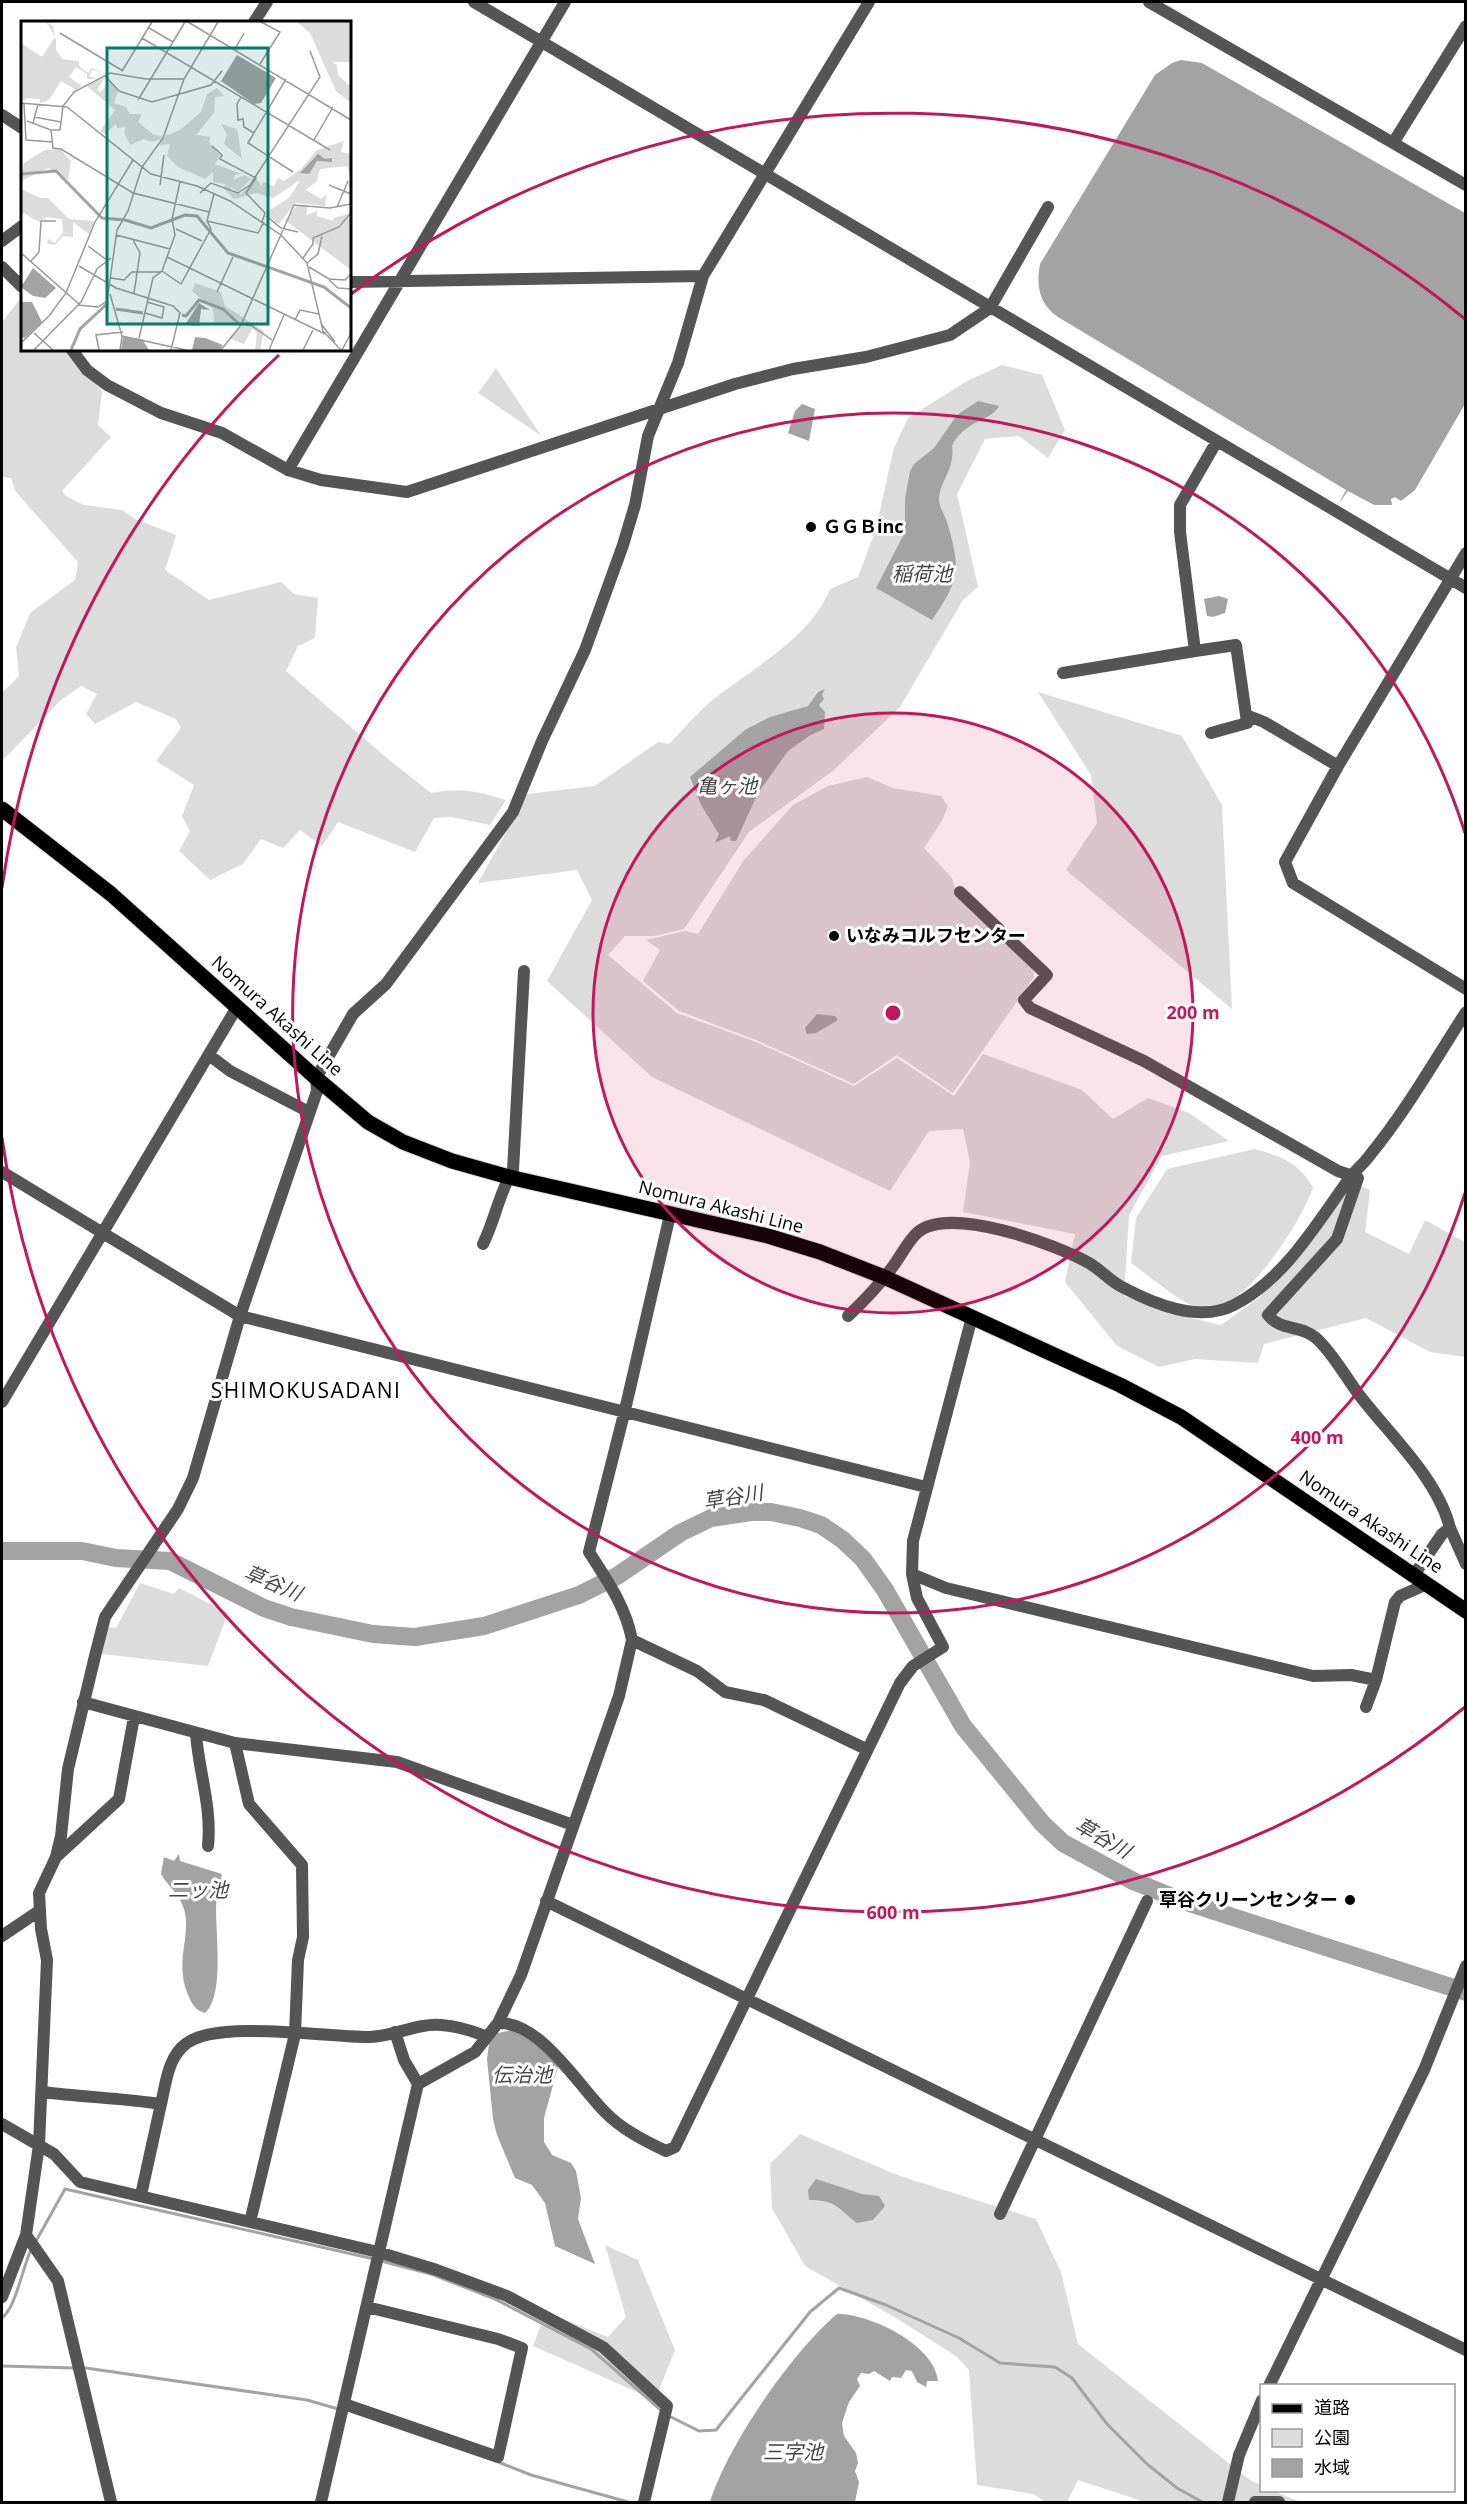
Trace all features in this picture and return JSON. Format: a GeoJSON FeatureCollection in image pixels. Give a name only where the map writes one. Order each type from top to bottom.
{"type":"FeatureCollection","features":[{"type":"Feature","properties":{"kind":"main road","name":"Nomura Akashi Line"},"geometry":{"type":"LineString","coordinates":[[2,809],[111,894],[316,1078],[369,1122],[403,1142],[452,1161],[509,1178],[768,1236],[820,1252],[884,1278],[1120,1385],[1181,1417],[1464,1607]]}},
{"type":"Feature","properties":{"kind":"street"},"geometry":{"type":"LineString","coordinates":[[255,21],[267,2]]}},
{"type":"Feature","properties":{"kind":"street"},"geometry":{"type":"LineString","coordinates":[[474,2],[1466,588]]}},
{"type":"Feature","properties":{"kind":"street"},"geometry":{"type":"LineString","coordinates":[[288,470],[565,2]]}},
{"type":"Feature","properties":{"kind":"street"},"geometry":{"type":"LineString","coordinates":[[2,2297],[26,2235],[39,2145],[43,2092],[43,2000],[47,1960],[39,1911],[39,1893],[56,1857],[62,1836],[68,1769],[105,1617],[133,1572],[178,1509],[193,1478],[240,1316],[317,1091],[316,1078],[353,1014],[386,984],[513,812],[542,741],[585,650],[629,525],[648,436],[678,363],[703,276],[869,2]]}},
{"type":"Feature","properties":{"kind":"street"},"geometry":{"type":"LineString","coordinates":[[1149,2],[1166,6],[1466,185]]}},
{"type":"Feature","properties":{"kind":"street"},"geometry":{"type":"LineString","coordinates":[[1393,143],[1466,26]]}},
{"type":"Feature","properties":{"kind":"street"},"geometry":{"type":"LineString","coordinates":[[2,115],[21,127]]}},
{"type":"Feature","properties":{"kind":"street"},"geometry":{"type":"LineString","coordinates":[[73,351],[87,370],[107,385],[162,413],[222,433],[288,470],[321,480],[408,492],[735,384],[793,369],[824,366],[950,335],[990,308],[1048,207]]}},
{"type":"Feature","properties":{"kind":"street"},"geometry":{"type":"LineString","coordinates":[[2,241],[21,227]]}},
{"type":"Feature","properties":{"kind":"street"},"geometry":{"type":"LineString","coordinates":[[2,267],[21,286]]}},
{"type":"Feature","properties":{"kind":"street"},"geometry":{"type":"LineString","coordinates":[[351,282],[703,276]]}},
{"type":"Feature","properties":{"kind":"street"},"geometry":{"type":"LineString","coordinates":[[1195,651],[1180,532],[1180,506],[1217,441]]}},
{"type":"Feature","properties":{"kind":"street"},"geometry":{"type":"LineString","coordinates":[[1466,553],[1338,766],[1285,862],[1293,884],[1466,989]]}},
{"type":"Feature","properties":{"kind":"street"},"geometry":{"type":"LineString","coordinates":[[1063,673],[1236,645],[1247,723],[1211,733]]}},
{"type":"Feature","properties":{"kind":"street"},"geometry":{"type":"LineString","coordinates":[[1246,715],[1264,722],[1338,766]]}},
{"type":"Feature","properties":{"kind":"street"},"geometry":{"type":"LineString","coordinates":[[960,892],[1047,975],[1024,1000],[1030,1008],[1144,1061],[1358,1178],[1337,1239],[1268,1315],[1274,1323],[1315,1336],[1384,1427],[1404,1448],[1439,1499],[1466,1564]]}},
{"type":"Feature","properties":{"kind":"street"},"geometry":{"type":"LineString","coordinates":[[483,1244],[513,1170],[524,971]]}},
{"type":"Feature","properties":{"kind":"street"},"geometry":{"type":"LineString","coordinates":[[2,1402],[237,1007]]}},
{"type":"Feature","properties":{"kind":"street"},"geometry":{"type":"LineString","coordinates":[[848,1316],[884,1278],[918,1232],[949,1222],[978,1225],[1069,1253],[1091,1264],[1120,1287],[1179,1310],[1213,1311],[1233,1306],[1265,1283],[1306,1240],[1351,1175],[1370,1156],[1466,1012]]}},
{"type":"Feature","properties":{"kind":"street"},"geometry":{"type":"LineString","coordinates":[[209,1055],[230,1071],[309,1112]]}},
{"type":"Feature","properties":{"kind":"street"},"geometry":{"type":"LineString","coordinates":[[2,1172],[240,1316],[625,1410],[926,1487]]}},
{"type":"Feature","properties":{"kind":"street"},"geometry":{"type":"LineString","coordinates":[[418,2085],[475,2052],[484,2036],[498,2023],[521,1976],[619,1696],[632,1640],[619,1601],[589,1552],[625,1410],[670,1215]]}},
{"type":"Feature","properties":{"kind":"street"},"geometry":{"type":"LineString","coordinates":[[498,2023],[511,2024],[532,2036],[575,2076],[606,2114],[644,2141],[666,2151],[675,2147],[900,1683],[914,1666],[943,1647],[916,1598],[912,1574],[913,1541],[972,1317]]}},
{"type":"Feature","properties":{"kind":"street"},"geometry":{"type":"LineString","coordinates":[[1366,1707],[1376,1680],[1395,1602],[1421,1580],[1442,1534],[1450,1527]]}},
{"type":"Feature","properties":{"kind":"street"},"geometry":{"type":"LineString","coordinates":[[912,1574],[946,1588],[1313,1676],[1351,1676],[1376,1680]]}},
{"type":"Feature","properties":{"kind":"street"},"geometry":{"type":"LineString","coordinates":[[632,1640],[697,1671],[725,1692],[764,1700],[866,1749]]}},
{"type":"Feature","properties":{"kind":"street"},"geometry":{"type":"LineString","coordinates":[[83,1702],[235,1743],[397,1762],[573,1825]]}},
{"type":"Feature","properties":{"kind":"street"},"geometry":{"type":"LineString","coordinates":[[56,1857],[119,1799],[134,1717]]}},
{"type":"Feature","properties":{"kind":"street"},"geometry":{"type":"LineString","coordinates":[[196,1734],[198,1763],[211,1820],[208,1846]]}},
{"type":"Feature","properties":{"kind":"street"},"geometry":{"type":"LineString","coordinates":[[235,1743],[249,1804],[302,1865],[303,1937],[298,1960],[295,2034],[250,2222]]}},
{"type":"Feature","properties":{"kind":"street"},"geometry":{"type":"LineString","coordinates":[[546,1901],[1466,2350]]}},
{"type":"Feature","properties":{"kind":"street"},"geometry":{"type":"LineString","coordinates":[[1000,2214],[1147,1901]]}},
{"type":"Feature","properties":{"kind":"street"},"geometry":{"type":"LineString","coordinates":[[3,1932],[39,1911]]}},
{"type":"Feature","properties":{"kind":"street"},"geometry":{"type":"LineString","coordinates":[[1270,2384],[1424,2070],[1464,1970]]}},
{"type":"Feature","properties":{"kind":"street"},"geometry":{"type":"LineString","coordinates":[[141,2195],[172,2058],[185,2044],[201,2035],[228,2030],[371,2037],[438,2024],[463,2027],[484,2036]]}},
{"type":"Feature","properties":{"kind":"street"},"geometry":{"type":"LineString","coordinates":[[321,2502],[418,2085],[404,2060],[395,2032]]}},
{"type":"Feature","properties":{"kind":"street"},"geometry":{"type":"LineString","coordinates":[[43,2092],[161,2104]]}},
{"type":"Feature","properties":{"kind":"street"},"geometry":{"type":"LineString","coordinates":[[2,2124],[54,2154],[80,2182],[378,2252],[437,2270],[507,2296],[603,2347],[667,2406],[644,2502]]}},
{"type":"Feature","properties":{"kind":"street"},"geometry":{"type":"LineString","coordinates":[[26,2235],[58,2281],[111,2502]]}},
{"type":"Feature","properties":{"kind":"street"},"geometry":{"type":"LineString","coordinates":[[344,2404],[498,2457],[522,2348],[498,2339],[367,2307]]}},
{"type":"Feature","properties":{"kind":"street"},"geometry":{"type":"LineString","coordinates":[[1228,2502],[1239,2455],[1260,2405]]}},
{"type":"Feature","properties":{"kind":"street"},"geometry":{"type":"LineString","coordinates":[[1255,2502],[1279,2502]]}},
{"type":"Feature","properties":{"kind":"green space"},"geometry":{"type":"Polygon","coordinates":[[[21,297],[21,351],[67,351],[102,391],[98,425],[111,437],[62,491],[66,496],[84,505],[122,510],[135,519],[176,535],[165,570],[209,600],[281,582],[294,594],[318,598],[315,638],[298,646],[286,671],[431,793],[451,790],[469,791],[506,800],[490,825],[451,817],[434,818],[415,852],[338,822],[322,846],[300,830],[283,848],[261,839],[243,864],[210,880],[179,851],[190,831],[182,816],[194,785],[156,761],[181,728],[176,719],[136,702],[95,724],[86,714],[97,694],[81,686],[61,700],[2,761],[2,693],[19,676],[16,648],[30,613],[75,580],[78,562],[16,492],[11,478],[2,477],[2,322],[21,297]]]}},
{"type":"Feature","properties":{"kind":"green space"},"geometry":{"type":"Polygon","coordinates":[[[1002,365],[1042,375],[1065,430],[1048,458],[1019,436],[985,439],[957,494],[978,587],[963,600],[900,707],[834,770],[749,832],[684,929],[654,936],[625,936],[608,955],[677,1013],[756,1042],[854,1086],[897,1058],[954,1096],[983,1054],[1082,1090],[1113,1119],[1148,1098],[1189,1113],[1229,1141],[1162,1156],[1129,1215],[1124,1296],[1174,1314],[1221,1325],[1260,1297],[1324,1223],[1353,1182],[1370,1190],[1365,1232],[1409,1254],[1425,1220],[1465,1242],[1465,1357],[1430,1352],[1366,1318],[1264,1344],[1258,1363],[1195,1359],[1159,1367],[1117,1346],[1065,1282],[1075,1234],[963,1212],[970,1163],[963,1129],[929,1131],[890,1191],[652,1077],[547,981],[592,900],[577,870],[478,883],[527,794],[595,786],[658,742],[669,744],[711,701],[795,638],[821,607],[830,589],[858,577],[875,532],[894,448],[908,418],[967,381],[1002,365]]]}},
{"type":"Feature","properties":{"kind":"green space"},"geometry":{"type":"Polygon","coordinates":[[[496,368],[540,434],[540,435],[478,393],[496,368]]]}},
{"type":"Feature","properties":{"kind":"green space"},"geometry":{"type":"Polygon","coordinates":[[[1038,692],[1182,736],[1222,805],[1232,1009],[1066,870],[1097,823],[1091,775],[1038,692]]]}},
{"type":"Feature","properties":{"kind":"green space","name":"いなみコルフセンター"},"geometry":{"type":"Polygon","coordinates":[[[867,777],[893,788],[941,796],[948,806],[942,821],[924,848],[952,878],[957,895],[1033,967],[1034,977],[953,1093],[897,1055],[854,1084],[756,1040],[679,1011],[643,981],[660,950],[646,940],[685,931],[698,934],[744,860],[793,805],[828,786],[867,777]]]}},
{"type":"Feature","properties":{"kind":"green space"},"geometry":{"type":"Polygon","coordinates":[[[1255,1149],[1288,1161],[1307,1178],[1313,1187],[1300,1216],[1280,1248],[1244,1290],[1233,1299],[1219,1305],[1192,1305],[1171,1293],[1131,1263],[1136,1218],[1167,1169],[1255,1149]]]}},
{"type":"Feature","properties":{"kind":"green space"},"geometry":{"type":"Polygon","coordinates":[[[140,1583],[174,1594],[179,1588],[228,1613],[208,1666],[102,1654],[106,1627],[116,1628],[140,1583]]]}},
{"type":"Feature","properties":{"kind":"green space"},"geometry":{"type":"Polygon","coordinates":[[[800,2134],[900,2176],[1036,2219],[1061,2272],[1078,2344],[1250,2480],[1260,2485],[1260,2492],[1276,2492],[1301,2502],[1145,2502],[1078,2480],[1067,2502],[1046,2502],[1033,2494],[977,2485],[969,2370],[956,2356],[896,2318],[805,2266],[772,2208],[770,2164],[800,2134]]]}},
{"type":"Feature","properties":{"kind":"green space"},"geometry":{"type":"Polygon","coordinates":[[[605,2245],[638,2260],[675,2350],[655,2400],[533,2346],[546,2312],[608,2337],[626,2317],[605,2245]]]}},
{"type":"Feature","properties":{"kind":"water"},"geometry":{"type":"Polygon","coordinates":[[[1181,60],[1202,63],[1465,213],[1465,404],[1415,490],[1401,501],[1395,497],[1391,499],[1392,505],[1374,505],[1348,491],[1339,503],[1346,490],[1058,317],[1047,306],[1040,294],[1038,280],[1040,264],[1155,75],[1172,63],[1181,60]]]}},
{"type":"Feature","properties":{"kind":"water","name":"稲荷池"},"geometry":{"type":"Polygon","coordinates":[[[978,401],[999,406],[991,415],[963,431],[952,446],[951,462],[939,499],[955,554],[955,575],[948,595],[932,620],[876,588],[905,532],[905,499],[910,471],[914,464],[934,448],[957,415],[978,401]]]}},
{"type":"Feature","properties":{"kind":"water"},"geometry":{"type":"Polygon","coordinates":[[[802,404],[815,409],[809,441],[788,433],[795,411],[802,404]]]}},
{"type":"Feature","properties":{"kind":"water"},"geometry":{"type":"Polygon","coordinates":[[[1219,596],[1228,599],[1225,613],[1213,617],[1207,616],[1204,599],[1219,596]]]}},
{"type":"Feature","properties":{"kind":"water","name":"亀ヶ池"},"geometry":{"type":"Polygon","coordinates":[[[825,689],[822,695],[824,699],[819,705],[825,712],[824,729],[809,736],[788,751],[758,793],[736,841],[731,841],[730,836],[715,843],[719,834],[701,805],[690,777],[745,730],[770,717],[808,706],[818,692],[825,689]]]}},
{"type":"Feature","properties":{"kind":"water"},"geometry":{"type":"Polygon","coordinates":[[[817,1014],[835,1016],[838,1020],[816,1033],[807,1034],[805,1028],[817,1014]]]}},
{"type":"Feature","properties":{"kind":"water","name":"二ッ池"},"geometry":{"type":"Polygon","coordinates":[[[179,1854],[180,1861],[222,1874],[216,1905],[217,1980],[211,2005],[205,2013],[193,2005],[185,1984],[182,1961],[186,1930],[184,1909],[180,1899],[161,1874],[164,1857],[174,1861],[179,1854]]]}},
{"type":"Feature","properties":{"kind":"water","name":"伝治池"},"geometry":{"type":"Polygon","coordinates":[[[511,2030],[531,2040],[558,2067],[544,2118],[544,2142],[552,2155],[571,2163],[576,2171],[581,2198],[578,2219],[595,2264],[555,2246],[545,2203],[532,2185],[515,2178],[497,2135],[493,2119],[487,2059],[489,2044],[494,2034],[511,2030]]]}},
{"type":"Feature","properties":{"kind":"water"},"geometry":{"type":"Polygon","coordinates":[[[816,2179],[862,2194],[879,2196],[885,2206],[873,2220],[857,2223],[831,2204],[809,2200],[808,2190],[816,2179]]]}},
{"type":"Feature","properties":{"kind":"water","name":"三字池"},"geometry":{"type":"Polygon","coordinates":[[[837,2314],[866,2319],[898,2334],[925,2355],[934,2368],[938,2381],[927,2381],[926,2387],[917,2382],[912,2371],[906,2370],[901,2378],[892,2377],[890,2381],[874,2371],[869,2374],[861,2373],[857,2379],[860,2386],[849,2402],[842,2423],[844,2436],[856,2453],[858,2463],[855,2471],[859,2482],[855,2502],[710,2502],[731,2454],[763,2401],[800,2352],[837,2314]]]}},
{"type":"Feature","properties":{"kind":"waterway","name":"草谷川"},"geometry":{"type":"LineString","coordinates":[[2,1551],[82,1551],[116,1558],[170,1561],[264,1608],[291,1617],[373,1634],[415,1637],[484,1626],[579,1595],[617,1576],[680,1533],[711,1518],[751,1512],[771,1512],[800,1518],[821,1525],[843,1540],[863,1559],[885,1590],[963,1726],[1042,1823],[1063,1843],[1133,1881],[1180,1900],[1466,1992]]}},
{"type":"Feature","properties":{"kind":"waterway"},"geometry":{"type":"LineString","coordinates":[[36,2241],[65,2189],[374,2259]]}},
{"type":"Feature","properties":{"kind":"waterway"},"geometry":{"type":"LineString","coordinates":[[2,2318],[15,2297],[31,2250]]}},
{"type":"Feature","properties":{"kind":"waterway"},"geometry":{"type":"LineString","coordinates":[[381,2261],[431,2274],[495,2299],[591,2349],[662,2411]]}},
{"type":"Feature","properties":{"kind":"waterway"},"geometry":{"type":"LineString","coordinates":[[667,2415],[699,2431],[716,2430],[810,2312],[839,2288],[886,2305],[959,2338],[1000,2363],[1055,2367],[1072,2378],[1107,2424],[1147,2464],[1177,2488],[1202,2502]]}},
{"type":"Feature","properties":{"kind":"waterway"},"geometry":{"type":"LineString","coordinates":[[2,2366],[74,2368]]}},
{"type":"Feature","properties":{"kind":"waterway"},"geometry":{"type":"LineString","coordinates":[[86,2368],[307,2400],[338,2409]]}},
{"type":"Feature","properties":{"kind":"waterway"},"geometry":{"type":"LineString","coordinates":[[498,2462],[531,2475],[628,2502]]}},
{"type":"Feature","properties":{"kind":"place","name":"ＧＧＢinc"},"geometry":{"type":"Point","coordinates":[811,527]}},
{"type":"Feature","properties":{"kind":"place","name":"いなみコルフセンター"},"geometry":{"type":"Point","coordinates":[834,936]}},
{"type":"Feature","properties":{"kind":"place","name":"草谷クリーンセンター"},"geometry":{"type":"Point","coordinates":[1350,1900]}},
{"type":"Feature","properties":{"kind":"district","name":"SHIMOKUSADANI"},"geometry":{"type":"Point","coordinates":[306,1391]}}]}
